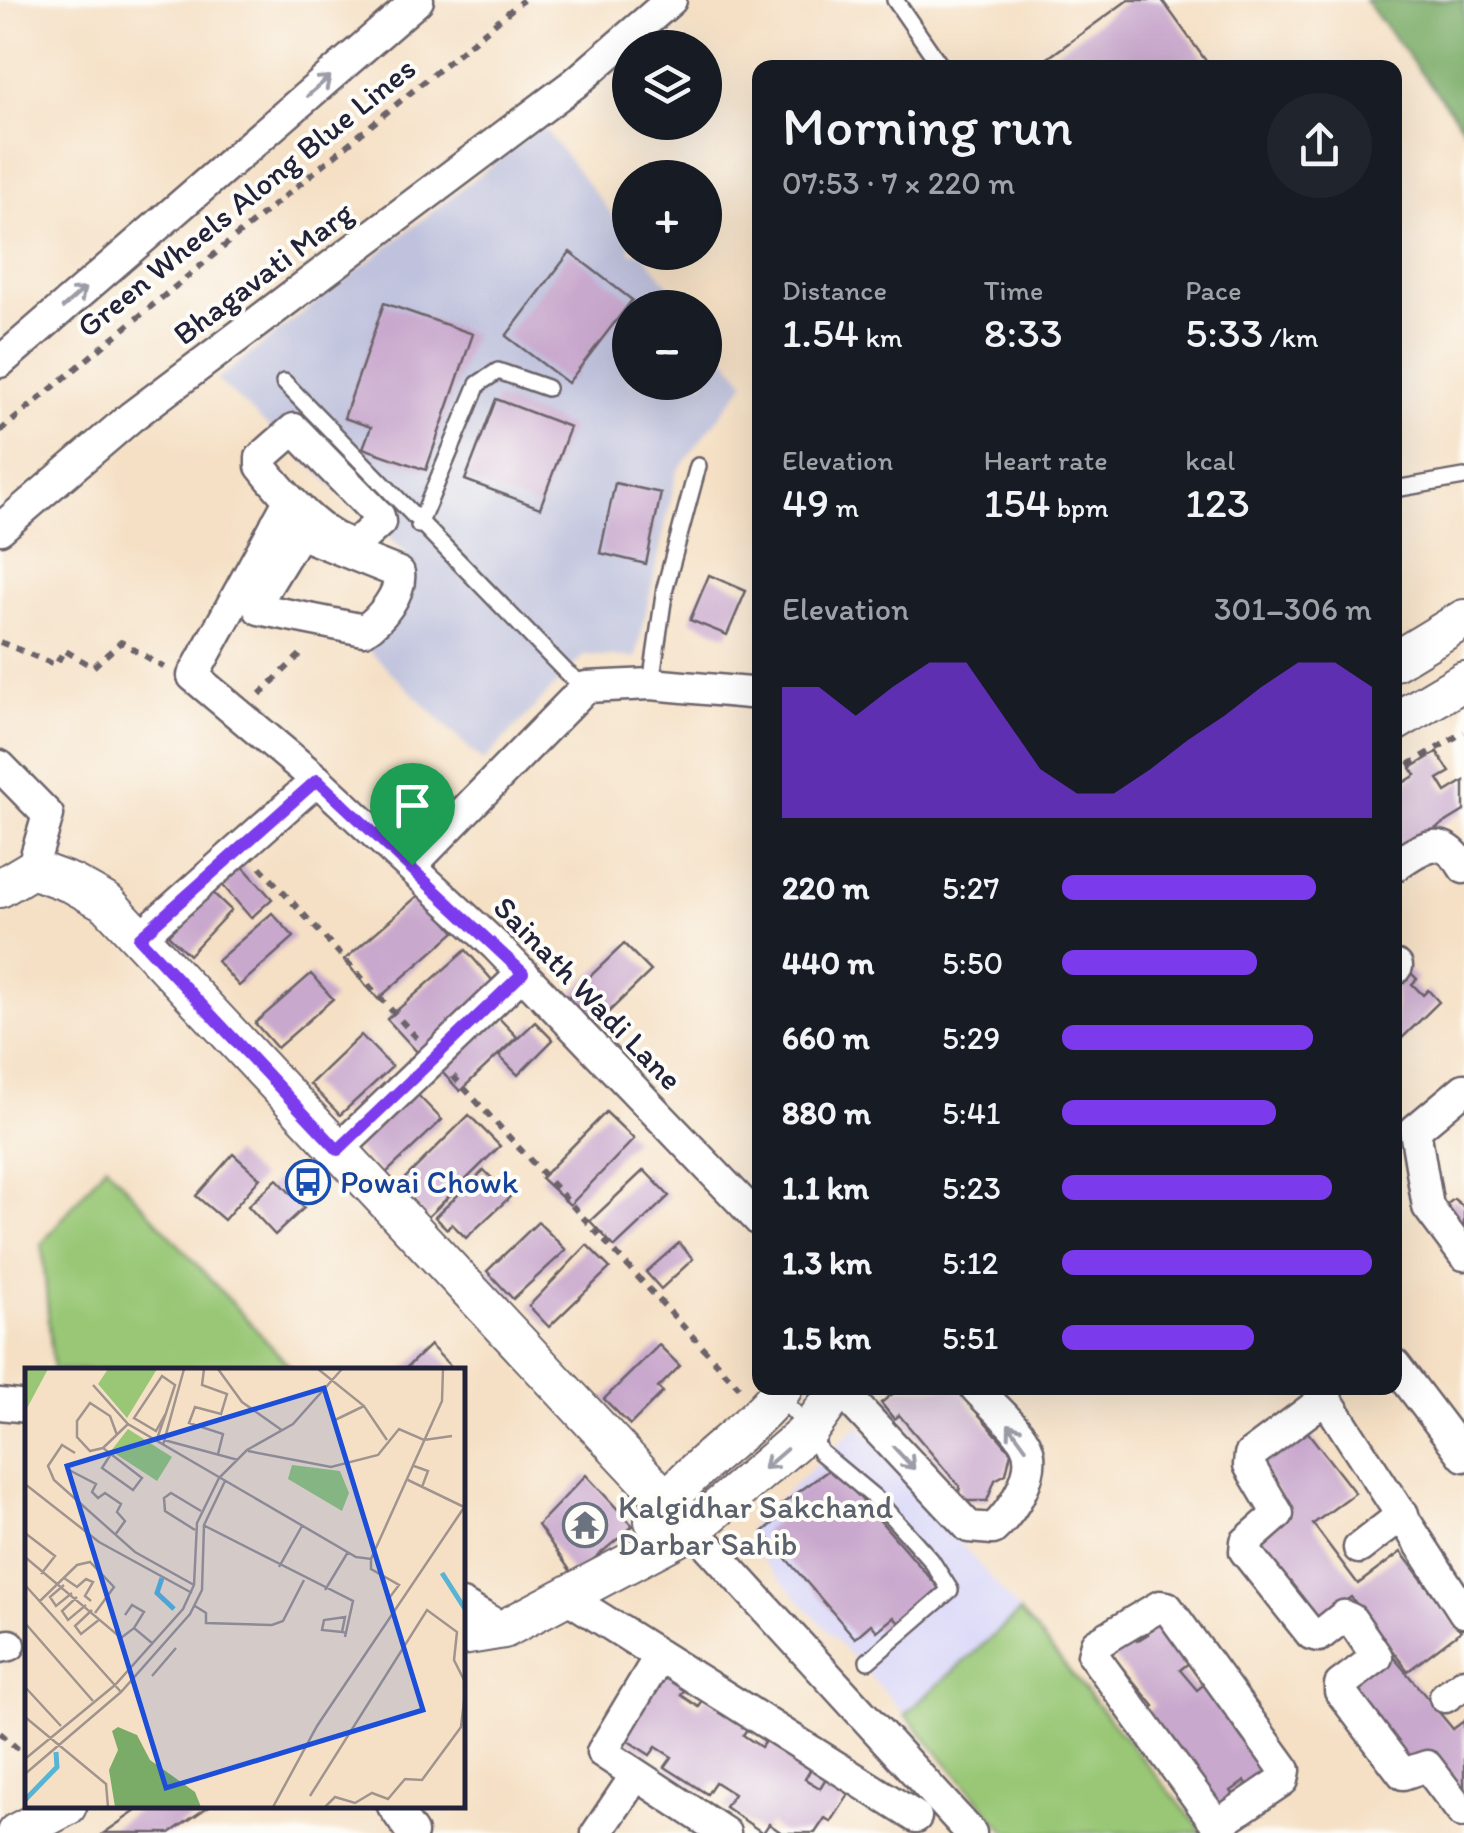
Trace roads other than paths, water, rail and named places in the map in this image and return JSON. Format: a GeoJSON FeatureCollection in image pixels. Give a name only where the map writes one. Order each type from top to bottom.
{"type":"FeatureCollection","features":[{"type":"Feature","properties":{"kind":"street"},"geometry":{"type":"LineString","coordinates":[[0,362],[418,0]]}},
{"type":"Feature","properties":{"kind":"street","name":"Bhagavati Marg"},"geometry":{"type":"LineString","coordinates":[[0,530],[174,384],[575,83],[671,0]]}},
{"type":"Feature","properties":{"kind":"street","name":"Sainath Wadi Lane"},"geometry":{"type":"LineString","coordinates":[[288,519],[193,676],[412,865],[523,973],[752,1212]]}},
{"type":"Feature","properties":{"kind":"street"},"geometry":{"type":"LineString","coordinates":[[1402,657],[1464,619]]}},
{"type":"Feature","properties":{"kind":"street"},"geometry":{"type":"LineString","coordinates":[[1402,718],[1464,681]]}},
{"type":"Feature","properties":{"kind":"street"},"geometry":{"type":"LineString","coordinates":[[412,865],[586,687],[651,684],[752,693]]}},
{"type":"Feature","properties":{"kind":"street"},"geometry":{"type":"LineString","coordinates":[[0,766],[48,815],[16,878],[107,903],[666,1499],[932,1790],[961,1829]]}},
{"type":"Feature","properties":{"kind":"street"},"geometry":{"type":"LineString","coordinates":[[139,938],[317,780]]}},
{"type":"Feature","properties":{"kind":"street"},"geometry":{"type":"LineString","coordinates":[[1402,861],[1428,844],[1440,844],[1450,848],[1464,868]]}},
{"type":"Feature","properties":{"kind":"street"},"geometry":{"type":"LineString","coordinates":[[338,1150],[523,973]]}},
{"type":"Feature","properties":{"kind":"street"},"geometry":{"type":"LineString","coordinates":[[1464,1089],[1415,1130],[1428,1207],[1464,1256]]}},
{"type":"Feature","properties":{"kind":"street"},"geometry":{"type":"LineString","coordinates":[[1402,1374],[1464,1456]]}},
{"type":"Feature","properties":{"kind":"street"},"geometry":{"type":"LineString","coordinates":[[465,1636],[504,1629],[693,1529],[810,1429],[834,1395]]}},
{"type":"Feature","properties":{"kind":"street"},"geometry":{"type":"LineString","coordinates":[[846,1395],[969,1528],[993,1529],[1012,1512],[1030,1462],[1025,1442],[982,1395]]}},
{"type":"Feature","properties":{"kind":"street"},"geometry":{"type":"LineString","coordinates":[[1320,1395],[1250,1456],[1249,1465],[1278,1514],[1246,1542],[1245,1551],[1311,1634],[1318,1636],[1344,1616],[1352,1620],[1377,1657],[1340,1685],[1340,1691],[1403,1774],[1427,1766],[1462,1812]]}},
{"type":"Feature","properties":{"kind":"street"},"geometry":{"type":"LineString","coordinates":[[1323,1395],[1464,1612]]}},
{"type":"Feature","properties":{"kind":"street"},"geometry":{"type":"LineString","coordinates":[[634,1557],[666,1499],[775,1399]]}},
{"type":"Feature","properties":{"kind":"street"},"geometry":{"type":"LineString","coordinates":[[0,1404],[25,1406]]}},
{"type":"Feature","properties":{"kind":"street"},"geometry":{"type":"LineString","coordinates":[[1359,1548],[1403,1514]]}},
{"type":"Feature","properties":{"kind":"street"},"geometry":{"type":"LineString","coordinates":[[565,1596],[911,1825],[932,1790]]}},
{"type":"Feature","properties":{"kind":"street"},"geometry":{"type":"LineString","coordinates":[[1160,1606],[1167,1608],[1284,1770],[1283,1780],[1220,1829],[1093,1654],[1096,1644],[1160,1606]]}},
{"type":"Feature","properties":{"kind":"street"},"geometry":{"type":"LineString","coordinates":[[465,1607],[504,1629]]}},
{"type":"Feature","properties":{"kind":"street"},"geometry":{"type":"LineString","coordinates":[[659,1657],[602,1748],[725,1833]]}},
{"type":"Feature","properties":{"kind":"street"},"geometry":{"type":"LineString","coordinates":[[598,1833],[636,1775]]}},
{"type":"Feature","properties":{"kind":"street"},"geometry":{"type":"LineString","coordinates":[[16,1833],[63,1808]]}},
{"type":"Feature","properties":{"kind":"street"},"geometry":{"type":"LineString","coordinates":[[394,1808],[412,1833]]}},
{"type":"Feature","properties":{"kind":"lane"},"geometry":{"type":"LineString","coordinates":[[895,0],[936,60]]}},
{"type":"Feature","properties":{"kind":"lane"},"geometry":{"type":"LineString","coordinates":[[419,525],[478,384],[498,370],[548,388]]}},
{"type":"Feature","properties":{"kind":"lane"},"geometry":{"type":"LineString","coordinates":[[284,382],[419,525],[567,673],[586,687]]}},
{"type":"Feature","properties":{"kind":"lane"},"geometry":{"type":"LineString","coordinates":[[651,684],[665,588],[698,466]]}},
{"type":"Feature","properties":{"kind":"lane"},"geometry":{"type":"LineString","coordinates":[[1402,488],[1464,477]]}},
{"type":"Feature","properties":{"kind":"lane"},"geometry":{"type":"LineString","coordinates":[[775,1399],[810,1429],[820,1452],[874,1497],[931,1560],[950,1590],[868,1661]]}},
{"type":"Feature","properties":{"kind":"place","name":"Powai Chowk"},"geometry":{"type":"Point","coordinates":[308,1182]}},
{"type":"Feature","properties":{"kind":"place","name":"Kalgidhar Sakchand Darbar Sahib"},"geometry":{"type":"Point","coordinates":[585,1525]}}]}
